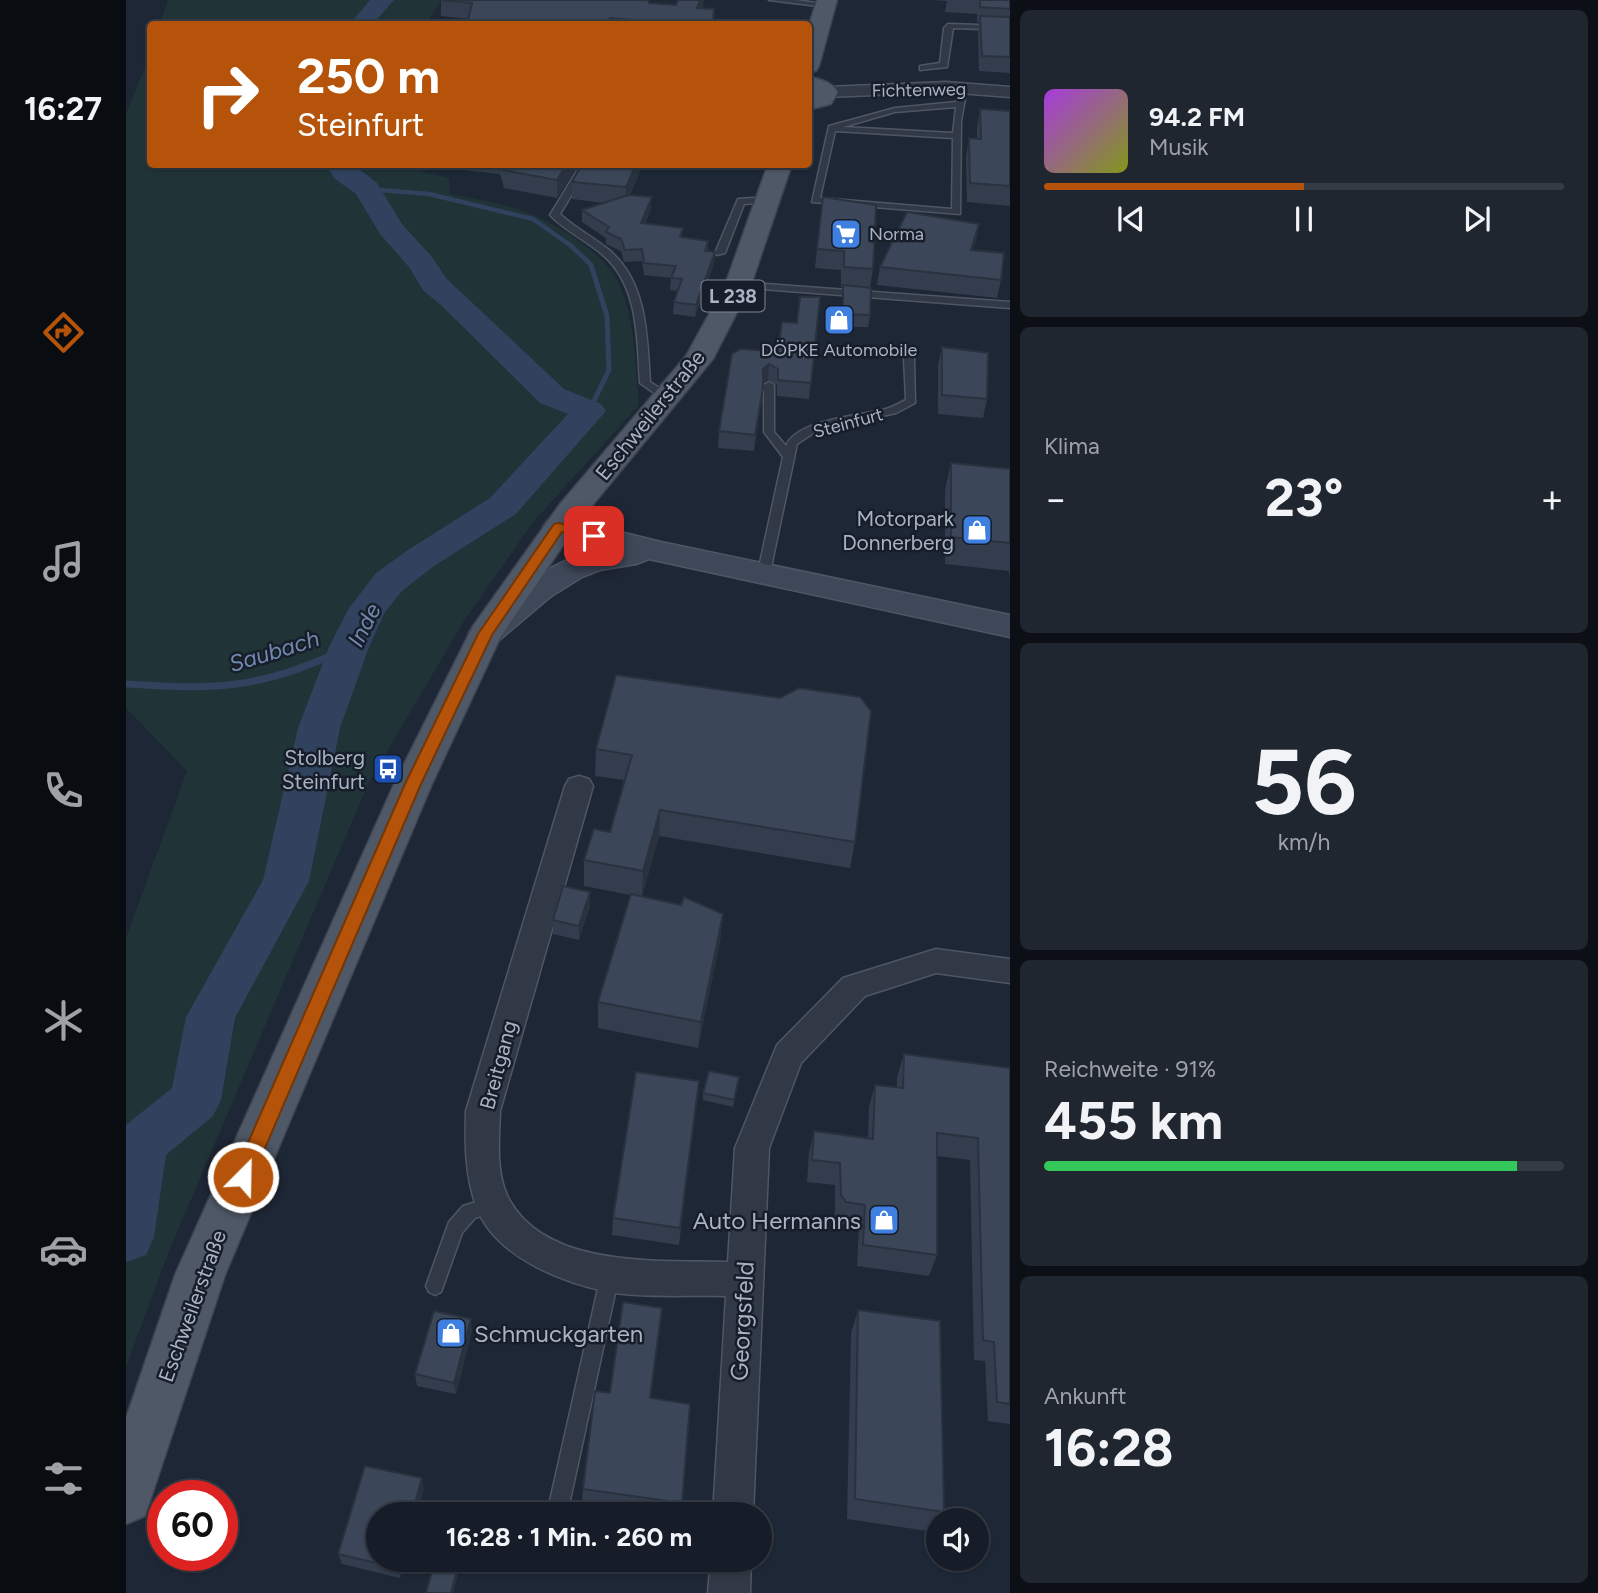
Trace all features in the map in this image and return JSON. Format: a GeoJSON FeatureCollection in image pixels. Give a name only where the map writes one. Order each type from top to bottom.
{"type":"FeatureCollection","features":[{"type":"Feature","properties":{"kind":"main road"},"geometry":{"type":"LineString","coordinates":[[814,26],[826,2]]}},
{"type":"Feature","properties":{"kind":"main road","name":"Eschweilerstraße"},"geometry":{"type":"LineString","coordinates":[[126,1497],[200,1275],[413,784],[485,634],[559,527],[699,359],[738,285],[770,200],[779,168]]}},
{"type":"Feature","properties":{"kind":"street","name":"Fichtenweg"},"geometry":{"type":"LineString","coordinates":[[815,92],[962,96],[1010,92]]}},
{"type":"Feature","properties":{"kind":"street"},"geometry":{"type":"LineString","coordinates":[[559,527],[661,552],[1010,626]]}},
{"type":"Feature","properties":{"kind":"street"},"geometry":{"type":"LineString","coordinates":[[485,634],[535,592],[581,563],[607,556],[661,552]]}},
{"type":"Feature","properties":{"kind":"street","name":"Breitgang"},"geometry":{"type":"LineString","coordinates":[[579,786],[483,1111],[482,1160],[493,1205],[507,1225],[526,1243],[572,1265],[610,1275],[743,1280]]}},
{"type":"Feature","properties":{"kind":"street","name":"Georgsfeld"},"geometry":{"type":"LineString","coordinates":[[734,1502],[743,1280],[752,1148],[788,1055],[854,987],[936,961],[1010,971]]}},
{"type":"Feature","properties":{"kind":"street"},"geometry":{"type":"LineString","coordinates":[[729,1593],[730,1572]]}},
{"type":"Feature","properties":{"kind":"lane"},"geometry":{"type":"LineString","coordinates":[[773,0],[826,2]]}},
{"type":"Feature","properties":{"kind":"lane"},"geometry":{"type":"LineString","coordinates":[[923,68],[944,65],[948,27],[1010,28]]}},
{"type":"Feature","properties":{"kind":"lane"},"geometry":{"type":"LineString","coordinates":[[962,96],[957,136],[957,212],[815,200],[832,128],[869,115],[938,104],[962,96]]}},
{"type":"Feature","properties":{"kind":"lane"},"geometry":{"type":"LineString","coordinates":[[832,128],[957,136]]}},
{"type":"Feature","properties":{"kind":"lane"},"geometry":{"type":"LineString","coordinates":[[584,168],[555,215],[613,259],[629,282],[641,317],[645,383],[668,398]]}},
{"type":"Feature","properties":{"kind":"lane"},"geometry":{"type":"LineString","coordinates":[[720,253],[741,201],[770,200]]}},
{"type":"Feature","properties":{"kind":"lane"},"geometry":{"type":"LineString","coordinates":[[738,285],[1010,305]]}},
{"type":"Feature","properties":{"kind":"lane","name":"Steinfurt"},"geometry":{"type":"LineString","coordinates":[[764,572],[792,443],[814,428],[892,411],[911,401],[909,358]]}},
{"type":"Feature","properties":{"kind":"lane"},"geometry":{"type":"LineString","coordinates":[[769,385],[769,432],[788,456]]}},
{"type":"Feature","properties":{"kind":"lane"},"geometry":{"type":"LineString","coordinates":[[435,1286],[455,1228],[469,1212],[493,1205]]}},
{"type":"Feature","properties":{"kind":"lane"},"geometry":{"type":"LineString","coordinates":[[560,1502],[610,1275]]}},
{"type":"Feature","properties":{"kind":"green space"},"geometry":{"type":"Polygon","coordinates":[[[168,0],[442,0],[428,20],[437,21],[161,21],[168,0]]]}},
{"type":"Feature","properties":{"kind":"green space"},"geometry":{"type":"Polygon","coordinates":[[[147,62],[147,168],[418,168],[449,178],[450,194],[518,209],[561,229],[602,260],[619,284],[629,313],[634,343],[639,405],[534,521],[464,621],[369,782],[169,1251],[126,1367],[126,938],[187,771],[126,708],[126,114],[147,62]]]}},
{"type":"Feature","properties":{"kind":"building"},"geometry":{"type":"Polygon","coordinates":[[[441,0],[648,0],[649,3],[676,5],[678,0],[700,0],[697,8],[714,9],[713,21],[610,18],[610,21],[468,21],[472,3],[441,0]]]}},
{"type":"Feature","properties":{"kind":"building"},"geometry":{"type":"Polygon","coordinates":[[[980,0],[1010,0],[1010,9],[980,7],[980,0]]]}},
{"type":"Feature","properties":{"kind":"building"},"geometry":{"type":"Polygon","coordinates":[[[980,16],[1010,17],[1010,57],[982,56],[980,16]]]}},
{"type":"Feature","properties":{"kind":"building"},"geometry":{"type":"Polygon","coordinates":[[[980,109],[1010,111],[1010,186],[970,183],[969,138],[981,139],[980,109]]]}},
{"type":"Feature","properties":{"kind":"building"},"geometry":{"type":"Polygon","coordinates":[[[503,168],[564,168],[557,180],[503,168]]]}},
{"type":"Feature","properties":{"kind":"building"},"geometry":{"type":"Polygon","coordinates":[[[580,168],[634,168],[626,187],[572,182],[580,168]]]}},
{"type":"Feature","properties":{"kind":"building"},"geometry":{"type":"Polygon","coordinates":[[[628,195],[652,197],[641,223],[683,228],[680,237],[708,241],[705,251],[715,252],[696,305],[674,302],[682,279],[671,278],[676,266],[644,263],[642,249],[625,250],[621,239],[606,232],[609,227],[582,210],[628,195]]]}},
{"type":"Feature","properties":{"kind":"building","name":"Norma"},"geometry":{"type":"Polygon","coordinates":[[[823,197],[876,205],[873,269],[844,267],[844,251],[817,249],[823,197]]]}},
{"type":"Feature","properties":{"kind":"building"},"geometry":{"type":"Polygon","coordinates":[[[907,212],[979,224],[971,250],[1004,253],[1001,280],[880,267],[907,212]]]}},
{"type":"Feature","properties":{"kind":"building"},"geometry":{"type":"Polygon","coordinates":[[[843,285],[871,288],[870,315],[843,314],[843,285]]]}},
{"type":"Feature","properties":{"kind":"building"},"geometry":{"type":"Polygon","coordinates":[[[800,297],[820,297],[811,383],[778,380],[778,369],[769,364],[763,369],[763,388],[755,435],[719,431],[732,354],[741,349],[778,352],[782,322],[797,323],[800,297]]]}},
{"type":"Feature","properties":{"kind":"building"},"geometry":{"type":"Polygon","coordinates":[[[942,347],[988,353],[987,399],[942,395],[942,347]]]}},
{"type":"Feature","properties":{"kind":"building"},"geometry":{"type":"Polygon","coordinates":[[[951,463],[1010,469],[1010,543],[951,537],[951,463]]]}},
{"type":"Feature","properties":{"kind":"building"},"geometry":{"type":"Polygon","coordinates":[[[616,675],[780,698],[799,688],[860,697],[871,711],[855,842],[660,810],[643,871],[584,860],[594,829],[610,832],[632,755],[596,749],[616,675]]]}},
{"type":"Feature","properties":{"kind":"building"},"geometry":{"type":"Polygon","coordinates":[[[563,886],[590,892],[579,926],[553,920],[563,886]]]}},
{"type":"Feature","properties":{"kind":"building"},"geometry":{"type":"Polygon","coordinates":[[[631,894],[681,905],[684,897],[723,914],[701,1022],[598,1002],[631,894]]]}},
{"type":"Feature","properties":{"kind":"building"},"geometry":{"type":"Polygon","coordinates":[[[904,1054],[1010,1068],[1010,1404],[997,1402],[994,1342],[983,1340],[978,1138],[937,1133],[937,1255],[863,1245],[865,1205],[846,1202],[841,1195],[840,1163],[812,1160],[814,1131],[873,1139],[875,1085],[903,1088],[904,1054]]]}},
{"type":"Feature","properties":{"kind":"building"},"geometry":{"type":"Polygon","coordinates":[[[709,1071],[739,1077],[734,1100],[703,1093],[709,1071]]]}},
{"type":"Feature","properties":{"kind":"building"},"geometry":{"type":"Polygon","coordinates":[[[636,1072],[699,1081],[680,1228],[613,1218],[636,1072]]]}},
{"type":"Feature","properties":{"kind":"building"},"geometry":{"type":"Polygon","coordinates":[[[623,1302],[662,1308],[650,1398],[690,1404],[682,1502],[583,1489],[595,1391],[610,1393],[623,1302]]]}},
{"type":"Feature","properties":{"kind":"building"},"geometry":{"type":"Polygon","coordinates":[[[858,1310],[940,1321],[944,1508],[926,1509],[855,1499],[858,1310]]]}},
{"type":"Feature","properties":{"kind":"building"},"geometry":{"type":"Polygon","coordinates":[[[434,1311],[471,1319],[454,1383],[415,1374],[434,1311]]]}},
{"type":"Feature","properties":{"kind":"building"},"geometry":{"type":"Polygon","coordinates":[[[365,1466],[422,1478],[415,1502],[366,1502],[366,1561],[338,1554],[365,1466]]]}},
{"type":"Feature","properties":{"kind":"building"},"geometry":{"type":"Polygon","coordinates":[[[432,1572],[456,1572],[451,1593],[426,1593],[432,1572]]]}},
{"type":"Feature","properties":{"kind":"waterway","name":"Inde"},"geometry":{"type":"LineString","coordinates":[[364,21],[382,0]]}},
{"type":"Feature","properties":{"kind":"waterway","name":"Inde"},"geometry":{"type":"LineString","coordinates":[[126,1237],[141,1144],[195,1100],[211,1017],[286,881],[319,728],[349,647],[368,608],[389,582],[421,558],[503,506],[589,411],[552,396],[454,300],[434,284],[421,263],[390,228],[367,189],[341,168]]}},
{"type":"Feature","properties":{"kind":"waterway"},"geometry":{"type":"LineString","coordinates":[[367,189],[429,194],[533,219],[570,245],[587,261]]}},
{"type":"Feature","properties":{"kind":"waterway"},"geometry":{"type":"LineString","coordinates":[[587,261],[591,265],[607,316],[609,370],[589,411]]}},
{"type":"Feature","properties":{"kind":"waterway","name":"Saubach"},"geometry":{"type":"LineString","coordinates":[[126,684],[188,687],[240,684],[291,671],[349,647]]}},
{"type":"Feature","properties":{"kind":"place","name":"Norma"},"geometry":{"type":"Point","coordinates":[846,234]}},
{"type":"Feature","properties":{"kind":"place","name":"DÖPKE Automobile"},"geometry":{"type":"Point","coordinates":[839,320]}},
{"type":"Feature","properties":{"kind":"place","name":"Motorpark Donnerberg"},"geometry":{"type":"Point","coordinates":[977,530]}},
{"type":"Feature","properties":{"kind":"place","name":"Stolberg Steinfurt"},"geometry":{"type":"Point","coordinates":[388,769]}},
{"type":"Feature","properties":{"kind":"place","name":"Auto Hermanns"},"geometry":{"type":"Point","coordinates":[884,1220]}},
{"type":"Feature","properties":{"kind":"place","name":"Schmuckgarten"},"geometry":{"type":"Point","coordinates":[451,1333]}},
{"type":"Feature","properties":{"kind":"route"},"geometry":{"type":"LineString","coordinates":[[243,1177],[413,784],[485,634],[559,527],[594,536]]}}]}
